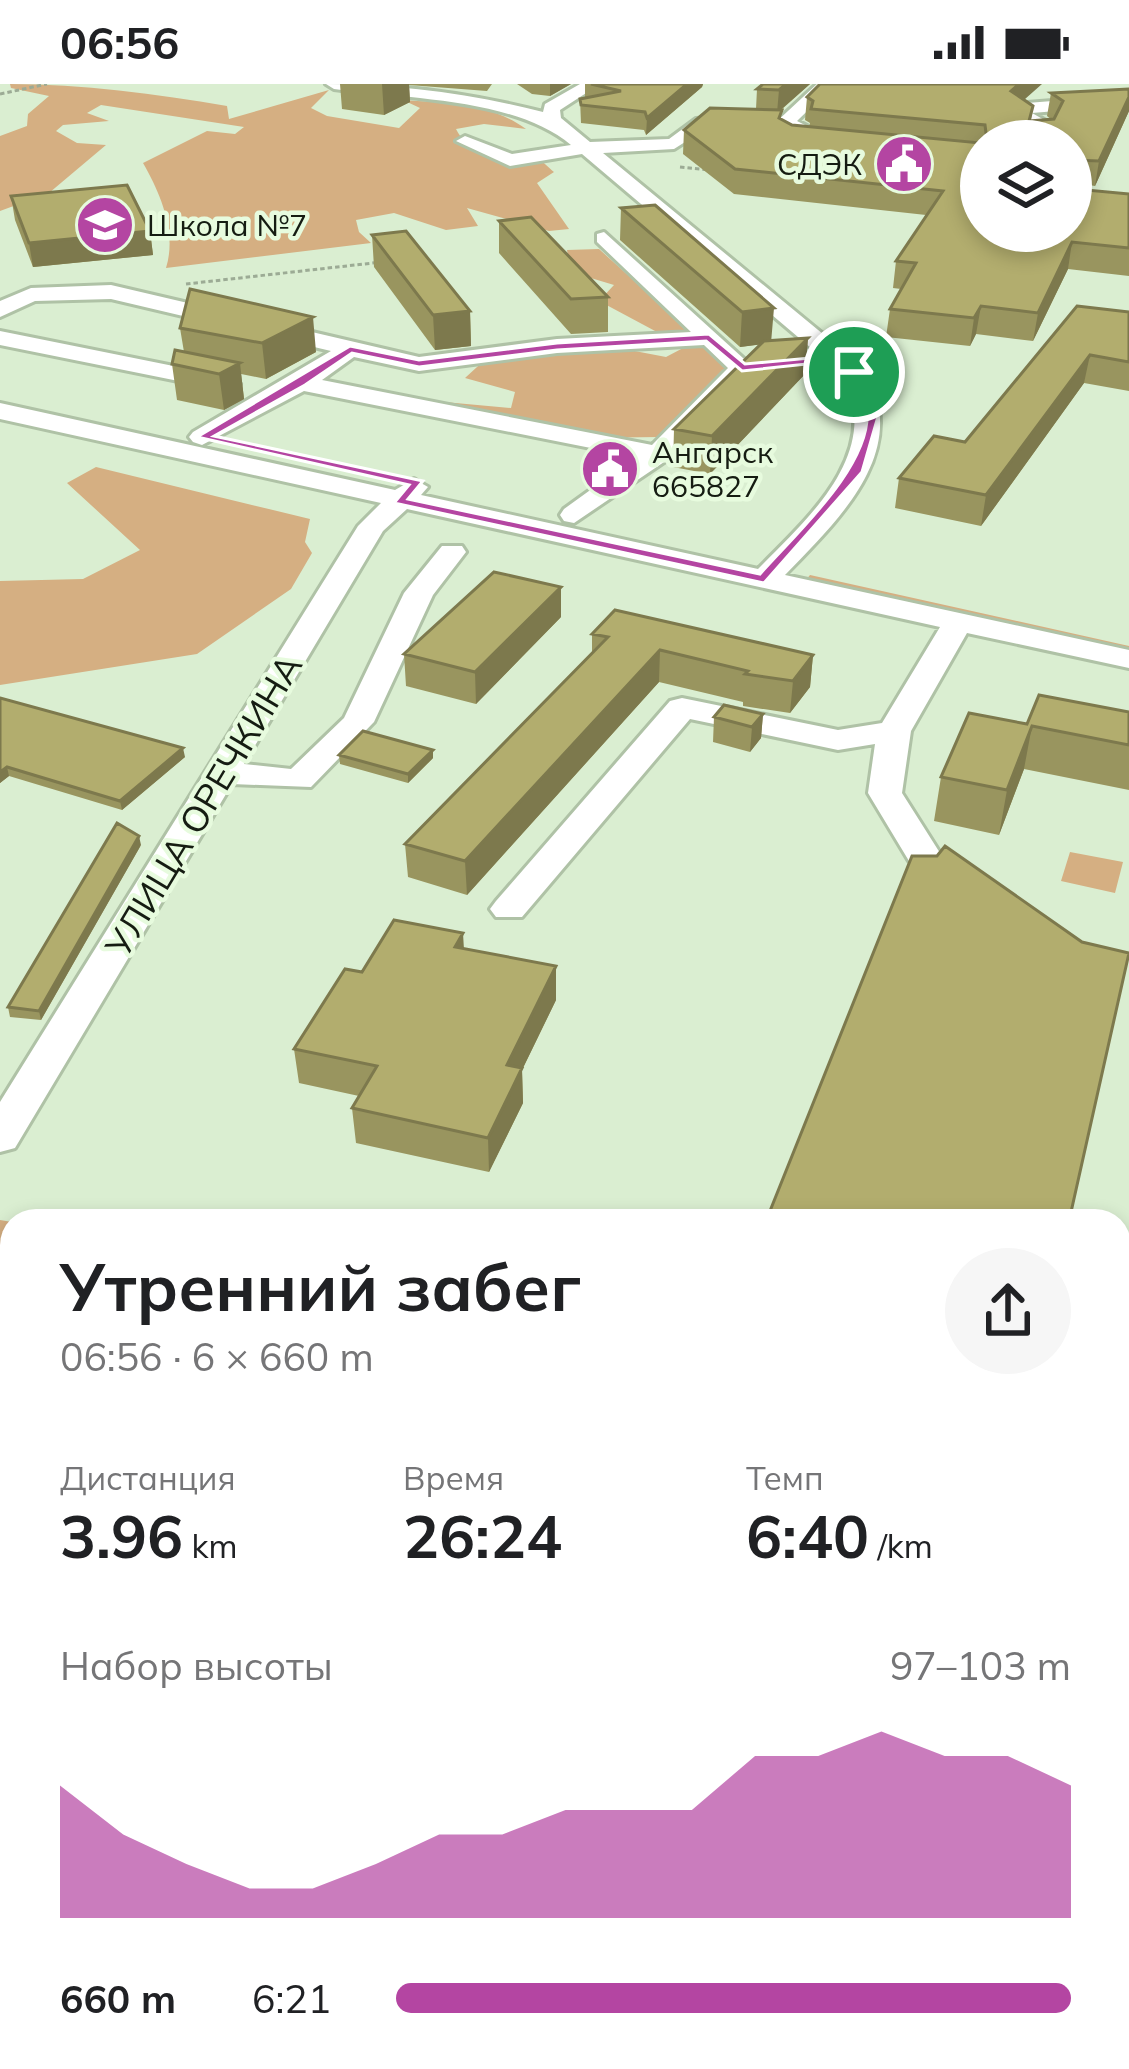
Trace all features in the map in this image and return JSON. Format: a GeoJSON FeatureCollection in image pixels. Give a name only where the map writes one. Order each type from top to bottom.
{"type":"FeatureCollection","features":[{"type":"Feature","properties":{"kind":"street"},"geometry":{"type":"LineString","coordinates":[[334,84],[554,112],[592,84]]}},
{"type":"Feature","properties":{"kind":"street"},"geometry":{"type":"LineString","coordinates":[[582,104],[616,84]]}},
{"type":"Feature","properties":{"kind":"street"},"geometry":{"type":"LineString","coordinates":[[465,141],[510,160],[585,148],[674,144],[702,123],[772,124],[827,84]]}},
{"type":"Feature","properties":{"kind":"street"},"geometry":{"type":"LineString","coordinates":[[410,110],[436,97]]}},
{"type":"Feature","properties":{"kind":"street"},"geometry":{"type":"LineString","coordinates":[[702,113],[719,99]]}},
{"type":"Feature","properties":{"kind":"street"},"geometry":{"type":"LineString","coordinates":[[1033,120],[1022,115],[1027,108],[1129,100]]}},
{"type":"Feature","properties":{"kind":"street"},"geometry":{"type":"LineString","coordinates":[[554,112],[585,148],[838,357],[868,392],[874,413],[856,472],[772,570]]}},
{"type":"Feature","properties":{"kind":"street"},"geometry":{"type":"LineString","coordinates":[[772,124],[791,140],[839,139]]}},
{"type":"Feature","properties":{"kind":"street"},"geometry":{"type":"LineString","coordinates":[[602,126],[627,147]]}},
{"type":"Feature","properties":{"kind":"street"},"geometry":{"type":"LineString","coordinates":[[574,515],[658,454],[752,367],[709,338],[604,238]]}},
{"type":"Feature","properties":{"kind":"street"},"geometry":{"type":"LineString","coordinates":[[0,310],[31,295],[111,292],[419,364],[557,346],[709,338]]}},
{"type":"Feature","properties":{"kind":"street"},"geometry":{"type":"LineString","coordinates":[[0,338],[658,454]]}},
{"type":"Feature","properties":{"kind":"street"},"geometry":{"type":"LineString","coordinates":[[202,437],[350,349]]}},
{"type":"Feature","properties":{"kind":"street"},"geometry":{"type":"LineString","coordinates":[[803,361],[838,357]]}},
{"type":"Feature","properties":{"kind":"street"},"geometry":{"type":"LineString","coordinates":[[0,394],[202,437],[409,492],[574,515],[958,622],[1129,659]]}},
{"type":"Feature","properties":{"kind":"street"},"geometry":{"type":"LineString","coordinates":[[0,411],[772,570],[1129,638]]}},
{"type":"Feature","properties":{"kind":"street","name":"УЛИЦА ОРЕЧКИНА"},"geometry":{"type":"LineString","coordinates":[[0,1138],[372,526],[409,492]]}},
{"type":"Feature","properties":{"kind":"street"},"geometry":{"type":"LineString","coordinates":[[225,773],[299,780],[358,722],[419,593],[452,552]]}},
{"type":"Feature","properties":{"kind":"street"},"geometry":{"type":"LineString","coordinates":[[922,853],[885,793],[894,731],[958,622]]}},
{"type":"Feature","properties":{"kind":"street"},"geometry":{"type":"LineString","coordinates":[[509,909],[682,707],[838,740],[894,731]]}},
{"type":"Feature","properties":{"kind":"path"},"geometry":{"type":"LineString","coordinates":[[0,94],[47,84]]}},
{"type":"Feature","properties":{"kind":"path"},"geometry":{"type":"LineString","coordinates":[[627,147],[643,157],[710,164]]}},
{"type":"Feature","properties":{"kind":"path"},"geometry":{"type":"LineString","coordinates":[[678,166],[720,171]]}},
{"type":"Feature","properties":{"kind":"path"},"geometry":{"type":"LineString","coordinates":[[180,284],[400,260]]}},
{"type":"Feature","properties":{"kind":"shaded area"},"geometry":{"type":"Polygon","coordinates":[[[10,84],[92,88],[227,106],[229,119],[329,90],[311,108],[327,116],[399,128],[420,108],[403,100],[483,109],[526,129],[484,124],[456,129],[463,139],[482,150],[544,163],[554,172],[537,183],[569,229],[549,231],[467,208],[478,226],[446,230],[394,213],[356,220],[359,232],[371,243],[166,268],[170,241],[165,214],[143,163],[207,131],[235,134],[244,127],[101,105],[87,113],[109,121],[63,125],[56,131],[77,143],[106,145],[49,193],[0,211],[0,136],[27,126],[28,114],[49,96],[10,84]]]}},
{"type":"Feature","properties":{"kind":"shaded area"},"geometry":{"type":"Polygon","coordinates":[[[599,249],[702,342],[745,360],[660,437],[579,438],[390,397],[511,408],[515,392],[465,378],[489,356],[598,344],[666,357],[685,347],[599,301],[614,285],[571,272],[567,250],[599,249]]]}},
{"type":"Feature","properties":{"kind":"shaded area"},"geometry":{"type":"Polygon","coordinates":[[[96,467],[310,519],[305,542],[312,553],[291,589],[197,654],[0,685],[0,581],[83,579],[140,550],[67,483],[96,467]]]}},
{"type":"Feature","properties":{"kind":"shaded area"},"geometry":{"type":"Polygon","coordinates":[[[810,575],[1129,646],[1129,653],[805,581],[810,575]]]}},
{"type":"Feature","properties":{"kind":"shaded area"},"geometry":{"type":"Polygon","coordinates":[[[1070,852],[1123,862],[1115,893],[1061,881],[1070,852]]]}},
{"type":"Feature","properties":{"kind":"building"},"geometry":{"type":"Polygon","coordinates":[[[591,84],[687,84],[647,118],[645,112],[581,105],[580,99],[621,91],[591,84]]]}},
{"type":"Feature","properties":{"kind":"building"},"geometry":{"type":"Polygon","coordinates":[[[763,84],[786,84],[779,90],[757,89],[763,84]]]}},
{"type":"Feature","properties":{"kind":"building"},"geometry":{"type":"Polygon","coordinates":[[[820,84],[1019,84],[1011,91],[1033,106],[1029,120],[960,123],[811,109],[813,101],[807,97],[820,84]]]}},
{"type":"Feature","properties":{"kind":"building"},"geometry":{"type":"Polygon","coordinates":[[[1129,89],[1099,161],[1092,161],[1092,120],[1042,120],[1054,119],[1063,101],[1051,93],[1129,89]]]}},
{"type":"Feature","properties":{"kind":"building"},"geometry":{"type":"Polygon","coordinates":[[[710,108],[782,110],[779,118],[792,125],[960,141],[960,252],[1067,252],[1038,313],[981,306],[974,318],[890,309],[916,263],[896,261],[943,191],[735,169],[684,130],[710,108]]]}},
{"type":"Feature","properties":{"kind":"building"},"geometry":{"type":"Polygon","coordinates":[[[127,185],[150,231],[29,243],[11,196],[127,185]]]}},
{"type":"Feature","properties":{"kind":"building"},"geometry":{"type":"Polygon","coordinates":[[[1092,191],[1129,194],[1129,248],[1092,244],[1092,191]]]}},
{"type":"Feature","properties":{"kind":"building"},"geometry":{"type":"Polygon","coordinates":[[[655,205],[774,308],[742,312],[621,208],[655,205]]]}},
{"type":"Feature","properties":{"kind":"building"},"geometry":{"type":"Polygon","coordinates":[[[531,217],[608,297],[571,299],[499,221],[531,217]]]}},
{"type":"Feature","properties":{"kind":"building"},"geometry":{"type":"Polygon","coordinates":[[[406,231],[470,311],[433,315],[372,235],[406,231]]]}},
{"type":"Feature","properties":{"kind":"building"},"geometry":{"type":"Polygon","coordinates":[[[190,289],[313,317],[262,343],[180,328],[190,289]]]}},
{"type":"Feature","properties":{"kind":"building"},"geometry":{"type":"Polygon","coordinates":[[[1077,306],[1129,312],[1129,362],[1090,355],[986,495],[899,478],[934,436],[965,442],[1077,306]]]}},
{"type":"Feature","properties":{"kind":"building"},"geometry":{"type":"Polygon","coordinates":[[[808,338],[712,436],[674,429],[764,341],[808,338]]]}},
{"type":"Feature","properties":{"kind":"building"},"geometry":{"type":"Polygon","coordinates":[[[175,350],[240,363],[219,374],[172,364],[175,350]]]}},
{"type":"Feature","properties":{"kind":"building"},"geometry":{"type":"Polygon","coordinates":[[[494,572],[561,587],[475,672],[404,654],[494,572]]]}},
{"type":"Feature","properties":{"kind":"building"},"geometry":{"type":"Polygon","coordinates":[[[615,610],[813,655],[793,681],[745,674],[748,671],[660,650],[465,861],[405,844],[608,637],[592,634],[615,610]]]}},
{"type":"Feature","properties":{"kind":"building"},"geometry":{"type":"Polygon","coordinates":[[[1039,695],[1129,712],[1129,745],[1032,726],[1007,790],[941,777],[969,713],[1027,724],[1039,695]]]}},
{"type":"Feature","properties":{"kind":"building"},"geometry":{"type":"Polygon","coordinates":[[[0,698],[183,748],[120,801],[7,767],[0,772],[0,698]]]}},
{"type":"Feature","properties":{"kind":"building"},"geometry":{"type":"Polygon","coordinates":[[[724,705],[763,714],[752,727],[714,717],[724,705]]]}},
{"type":"Feature","properties":{"kind":"building"},"geometry":{"type":"Polygon","coordinates":[[[363,731],[433,750],[408,774],[339,755],[363,731]]]}},
{"type":"Feature","properties":{"kind":"building"},"geometry":{"type":"Polygon","coordinates":[[[117,823],[139,836],[39,1011],[8,1007],[117,823]]]}},
{"type":"Feature","properties":{"kind":"building"},"geometry":{"type":"Polygon","coordinates":[[[945,846],[1082,942],[1129,953],[1072,1209],[771,1209],[912,856],[937,856],[945,846]]]}},
{"type":"Feature","properties":{"kind":"building"},"geometry":{"type":"Polygon","coordinates":[[[394,920],[463,933],[455,947],[556,966],[507,1065],[522,1068],[488,1138],[352,1108],[377,1066],[294,1049],[345,969],[362,972],[394,920]]]}},
{"type":"Feature","properties":{"kind":"place","name":"СДЭК"},"geometry":{"type":"Point","coordinates":[904,164]}},
{"type":"Feature","properties":{"kind":"place","name":"Школа №7"},"geometry":{"type":"Point","coordinates":[105,225]}},
{"type":"Feature","properties":{"kind":"place","name":"Ангарск 665827"},"geometry":{"type":"Point","coordinates":[610,469]}},
{"type":"Feature","properties":{"kind":"route"},"geometry":{"type":"LineString","coordinates":[[709,338],[742,368],[838,357],[854,372],[868,392],[874,413],[856,472],[764,579],[399,500],[419,483],[202,437],[301,383],[350,349],[419,364],[557,346],[709,338]]}}]}
